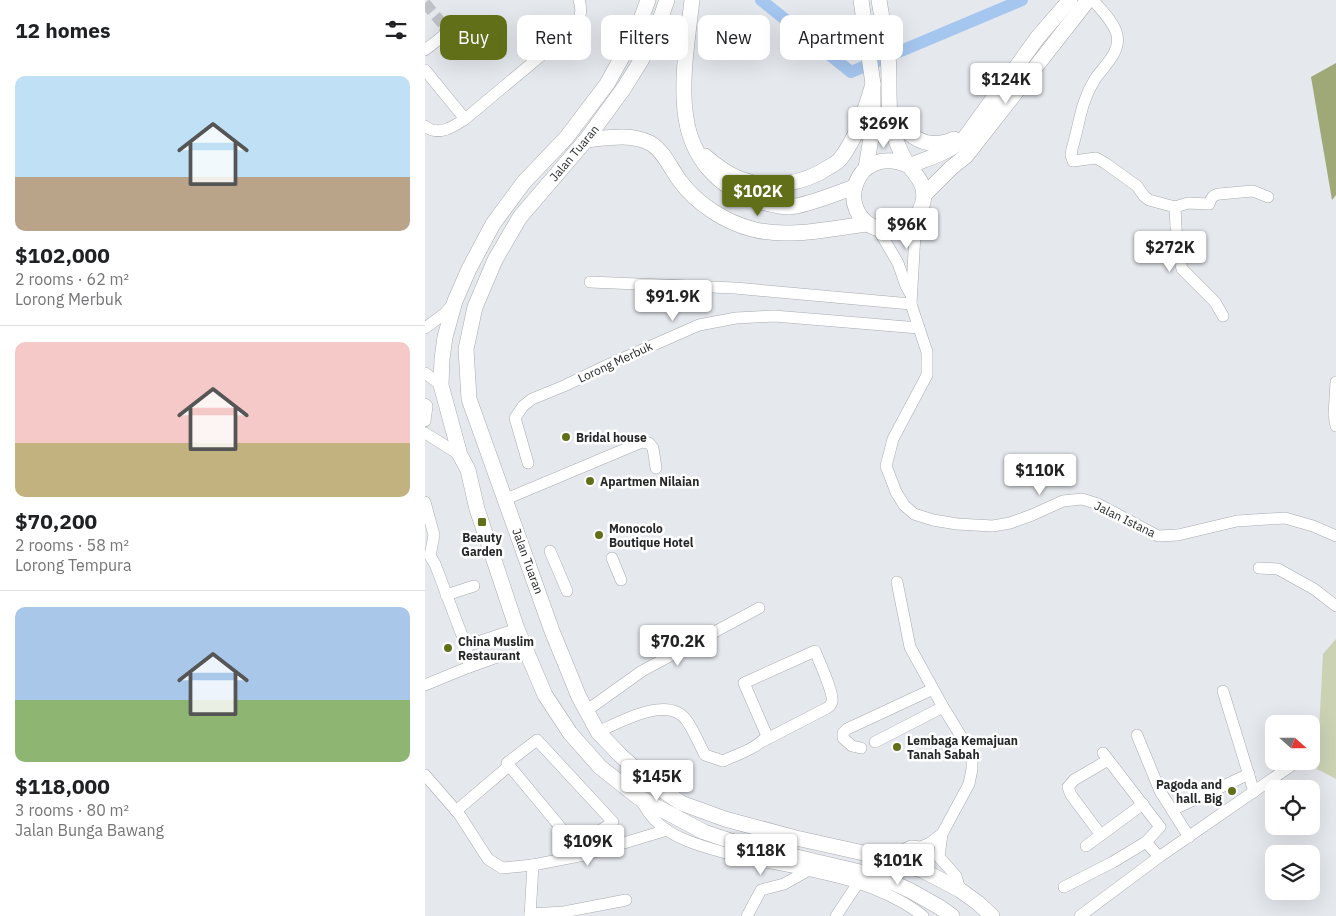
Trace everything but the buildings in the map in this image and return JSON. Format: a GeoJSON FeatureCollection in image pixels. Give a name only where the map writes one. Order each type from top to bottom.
{"type":"FeatureCollection","features":[{"type":"Feature","properties":{"kind":"main road","name":"Jalan Tuaran"},"geometry":{"type":"LineString","coordinates":[[648,0],[637,30],[607,84],[566,138],[524,182],[493,224],[469,269],[455,301],[445,337],[441,385],[477,509],[517,629],[545,695],[570,733],[600,767],[638,797],[703,832],[737,843],[860,872],[895,884],[946,912]]}},
{"type":"Feature","properties":{"kind":"main road","name":"Jalan Tuaran"},"geometry":{"type":"LineString","coordinates":[[667,0],[657,28],[642,59],[607,113],[520,217],[495,260],[475,307],[466,349],[469,399],[552,631],[579,697],[598,732],[620,756],[648,780],[681,803],[725,819],[796,838],[886,858],[924,871],[960,890],[992,916]]}},
{"type":"Feature","properties":{"kind":"main road"},"geometry":{"type":"LineString","coordinates":[[692,0],[684,93],[686,118],[693,145],[711,173],[739,194],[772,206],[790,207],[854,187]]}},
{"type":"Feature","properties":{"kind":"main road"},"geometry":{"type":"LineString","coordinates":[[861,0],[873,84],[868,122],[866,168]]}},
{"type":"Feature","properties":{"kind":"main road"},"geometry":{"type":"LineString","coordinates":[[879,0],[888,57],[889,109],[899,132],[909,166]]}},
{"type":"Feature","properties":{"kind":"main road"},"geometry":{"type":"LineString","coordinates":[[909,166],[955,147],[964,139],[972,125],[1038,38],[1070,0]]}},
{"type":"Feature","properties":{"kind":"main road"},"geometry":{"type":"LineString","coordinates":[[924,196],[951,168],[966,156],[1088,0]]}},
{"type":"Feature","properties":{"kind":"main road"},"geometry":{"type":"LineString","coordinates":[[693,145],[715,165],[741,179],[763,184],[783,184],[803,181],[821,173],[840,160],[853,139],[868,122]]}},
{"type":"Feature","properties":{"kind":"main road"},"geometry":{"type":"LineString","coordinates":[[899,132],[936,144],[954,139],[972,125]]}},
{"type":"Feature","properties":{"kind":"main road"},"geometry":{"type":"LineString","coordinates":[[586,140],[627,137],[651,143],[681,183],[699,201],[725,219],[752,229],[783,234],[873,226]]}},
{"type":"Feature","properties":{"kind":"main road"},"geometry":{"type":"LineString","coordinates":[[887,160],[899,161],[909,166],[917,174],[922,184],[924,196],[922,207],[916,217],[907,225],[896,230],[884,230],[863,220],[853,199],[854,187],[866,168],[876,162],[887,160]]}},
{"type":"Feature","properties":{"kind":"main road"},"geometry":{"type":"LineString","coordinates":[[924,871],[928,884],[946,912]]}},
{"type":"Feature","properties":{"kind":"street"},"geometry":{"type":"LineString","coordinates":[[425,126],[436,131],[445,130],[465,119],[573,29],[580,20],[582,11],[579,0]]}},
{"type":"Feature","properties":{"kind":"street"},"geometry":{"type":"LineString","coordinates":[[1093,0],[1111,23],[1117,36],[1116,51],[1094,80],[1082,104],[1071,155],[1073,161],[1096,158],[1137,186],[1149,200],[1175,207],[1188,204],[1209,204],[1215,194],[1253,191],[1268,197]]}},
{"type":"Feature","properties":{"kind":"street"},"geometry":{"type":"LineString","coordinates":[[425,50],[440,37]]}},
{"type":"Feature","properties":{"kind":"street"},"geometry":{"type":"LineString","coordinates":[[425,70],[465,119]]}},
{"type":"Feature","properties":{"kind":"street"},"geometry":{"type":"LineString","coordinates":[[1175,207],[1177,247],[1182,269],[1215,302],[1223,316]]}},
{"type":"Feature","properties":{"kind":"street","name":"Jalan Istana"},"geometry":{"type":"LineString","coordinates":[[911,300],[916,217]]}},
{"type":"Feature","properties":{"kind":"street","name":"Jalan Istana"},"geometry":{"type":"LineString","coordinates":[[873,226],[899,263],[927,352],[927,375],[893,439],[887,466],[896,492],[904,505],[914,514],[933,520],[957,524],[993,526],[1010,523],[1033,515],[1063,500],[1082,499],[1098,504],[1158,536],[1178,535],[1237,521],[1285,518],[1313,526],[1336,536]]}},
{"type":"Feature","properties":{"kind":"street"},"geometry":{"type":"LineString","coordinates":[[590,282],[735,288],[911,300]]}},
{"type":"Feature","properties":{"kind":"street"},"geometry":{"type":"LineString","coordinates":[[425,328],[444,314],[455,301]]}},
{"type":"Feature","properties":{"kind":"street","name":"Lorong Merbuk"},"geometry":{"type":"LineString","coordinates":[[528,463],[515,418],[523,406],[532,399],[699,325],[736,318],[774,316],[919,328]]}},
{"type":"Feature","properties":{"kind":"street"},"geometry":{"type":"LineString","coordinates":[[425,373],[441,385]]}},
{"type":"Feature","properties":{"kind":"street"},"geometry":{"type":"LineString","coordinates":[[1336,382],[1333,415],[1336,426]]}},
{"type":"Feature","properties":{"kind":"street"},"geometry":{"type":"LineString","coordinates":[[425,404],[427,406],[425,421]]}},
{"type":"Feature","properties":{"kind":"street"},"geometry":{"type":"LineString","coordinates":[[425,433],[460,455]]}},
{"type":"Feature","properties":{"kind":"street"},"geometry":{"type":"LineString","coordinates":[[505,499],[642,442],[649,443],[653,448],[656,468]]}},
{"type":"Feature","properties":{"kind":"street"},"geometry":{"type":"LineString","coordinates":[[425,502],[434,535],[427,557],[435,564],[466,646],[469,667]]}},
{"type":"Feature","properties":{"kind":"street"},"geometry":{"type":"LineString","coordinates":[[550,551],[567,591]]}},
{"type":"Feature","properties":{"kind":"street"},"geometry":{"type":"LineString","coordinates":[[612,558],[621,580]]}},
{"type":"Feature","properties":{"kind":"street"},"geometry":{"type":"LineString","coordinates":[[1259,568],[1278,569],[1314,589],[1336,606]]}},
{"type":"Feature","properties":{"kind":"street"},"geometry":{"type":"LineString","coordinates":[[897,582],[910,647],[972,758],[969,784],[942,834],[939,857],[957,876],[960,890]]}},
{"type":"Feature","properties":{"kind":"street"},"geometry":{"type":"LineString","coordinates":[[446,596],[474,586]]}},
{"type":"Feature","properties":{"kind":"street"},"geometry":{"type":"LineString","coordinates":[[586,710],[642,671],[759,608]]}},
{"type":"Feature","properties":{"kind":"street"},"geometry":{"type":"LineString","coordinates":[[466,646],[517,629]]}},
{"type":"Feature","properties":{"kind":"street"},"geometry":{"type":"LineString","coordinates":[[598,732],[651,710],[667,710],[678,713],[687,720],[705,755],[723,761],[748,750],[831,705],[830,691],[815,651],[744,683],[767,736],[763,741]]}},
{"type":"Feature","properties":{"kind":"street"},"geometry":{"type":"LineString","coordinates":[[425,685],[497,657]]}},
{"type":"Feature","properties":{"kind":"street"},"geometry":{"type":"LineString","coordinates":[[861,748],[852,746],[843,738],[843,733],[847,729],[933,689]]}},
{"type":"Feature","properties":{"kind":"street"},"geometry":{"type":"LineString","coordinates":[[1223,691],[1254,792]]}},
{"type":"Feature","properties":{"kind":"street"},"geometry":{"type":"LineString","coordinates":[[875,742],[943,707]]}},
{"type":"Feature","properties":{"kind":"street"},"geometry":{"type":"LineString","coordinates":[[1137,735],[1160,791],[1189,837]]}},
{"type":"Feature","properties":{"kind":"street"},"geometry":{"type":"LineString","coordinates":[[576,846],[613,822],[537,740],[507,763],[509,766],[576,846],[584,855]]}},
{"type":"Feature","properties":{"kind":"street"},"geometry":{"type":"LineString","coordinates":[[1064,886],[1113,862],[1146,842],[1161,827],[1106,756],[1074,780],[1068,787],[1071,795],[1101,835]]}},
{"type":"Feature","properties":{"kind":"street"},"geometry":{"type":"LineString","coordinates":[[456,811],[509,766]]}},
{"type":"Feature","properties":{"kind":"street"},"geometry":{"type":"LineString","coordinates":[[1080,916],[1159,857],[1285,770]]}},
{"type":"Feature","properties":{"kind":"street"},"geometry":{"type":"LineString","coordinates":[[1172,810],[1249,774]]}},
{"type":"Feature","properties":{"kind":"street"},"geometry":{"type":"LineString","coordinates":[[425,775],[456,811],[488,859],[502,868],[533,865],[584,855],[667,830]]}},
{"type":"Feature","properties":{"kind":"street"},"geometry":{"type":"LineString","coordinates":[[638,797],[657,823],[699,846],[755,861],[807,870],[858,883],[891,897],[923,916]]}},
{"type":"Feature","properties":{"kind":"street"},"geometry":{"type":"LineString","coordinates":[[1086,846],[1143,804]]}},
{"type":"Feature","properties":{"kind":"street"},"geometry":{"type":"LineString","coordinates":[[886,858],[911,846],[921,847],[942,834]]}},
{"type":"Feature","properties":{"kind":"street"},"geometry":{"type":"LineString","coordinates":[[1146,842],[1159,857]]}},
{"type":"Feature","properties":{"kind":"street"},"geometry":{"type":"LineString","coordinates":[[533,865],[530,915],[564,912],[626,900]]}},
{"type":"Feature","properties":{"kind":"street"},"geometry":{"type":"LineString","coordinates":[[747,916],[761,890],[784,884],[807,870]]}},
{"type":"Feature","properties":{"kind":"street"},"geometry":{"type":"LineString","coordinates":[[836,916],[858,883]]}},
{"type":"Feature","properties":{"kind":"green space"},"geometry":{"type":"Polygon","coordinates":[[[1336,63],[1336,195],[1332,200],[1311,77],[1336,63]]]}},
{"type":"Feature","properties":{"kind":"green space"},"geometry":{"type":"Polygon","coordinates":[[[1336,639],[1336,779],[1319,770],[1323,654],[1336,639]]]}},
{"type":"Feature","properties":{"kind":"waterway"},"geometry":{"type":"LineString","coordinates":[[761,0],[851,72],[1022,0]]}},
{"type":"Feature","properties":{"kind":"tunnel"},"geometry":{"type":"LineString","coordinates":[[425,3],[440,21]]}},
{"type":"Feature","properties":{"kind":"place","name":"Bridal house"},"geometry":{"type":"Point","coordinates":[566,437]}},
{"type":"Feature","properties":{"kind":"place","name":"Apartmen Nilaian"},"geometry":{"type":"Point","coordinates":[590,481]}},
{"type":"Feature","properties":{"kind":"place","name":"Beauty Garden"},"geometry":{"type":"Point","coordinates":[482,522]}},
{"type":"Feature","properties":{"kind":"place","name":"Monocolo Boutique Hotel"},"geometry":{"type":"Point","coordinates":[599,535]}},
{"type":"Feature","properties":{"kind":"place","name":"China Muslim Restaurant"},"geometry":{"type":"Point","coordinates":[448,648]}},
{"type":"Feature","properties":{"kind":"place","name":"Lembaga Kemajuan Tanah Sabah"},"geometry":{"type":"Point","coordinates":[897,747]}},
{"type":"Feature","properties":{"kind":"place","name":"Pagoda and hall. Big"},"geometry":{"type":"Point","coordinates":[1232,791]}}]}
